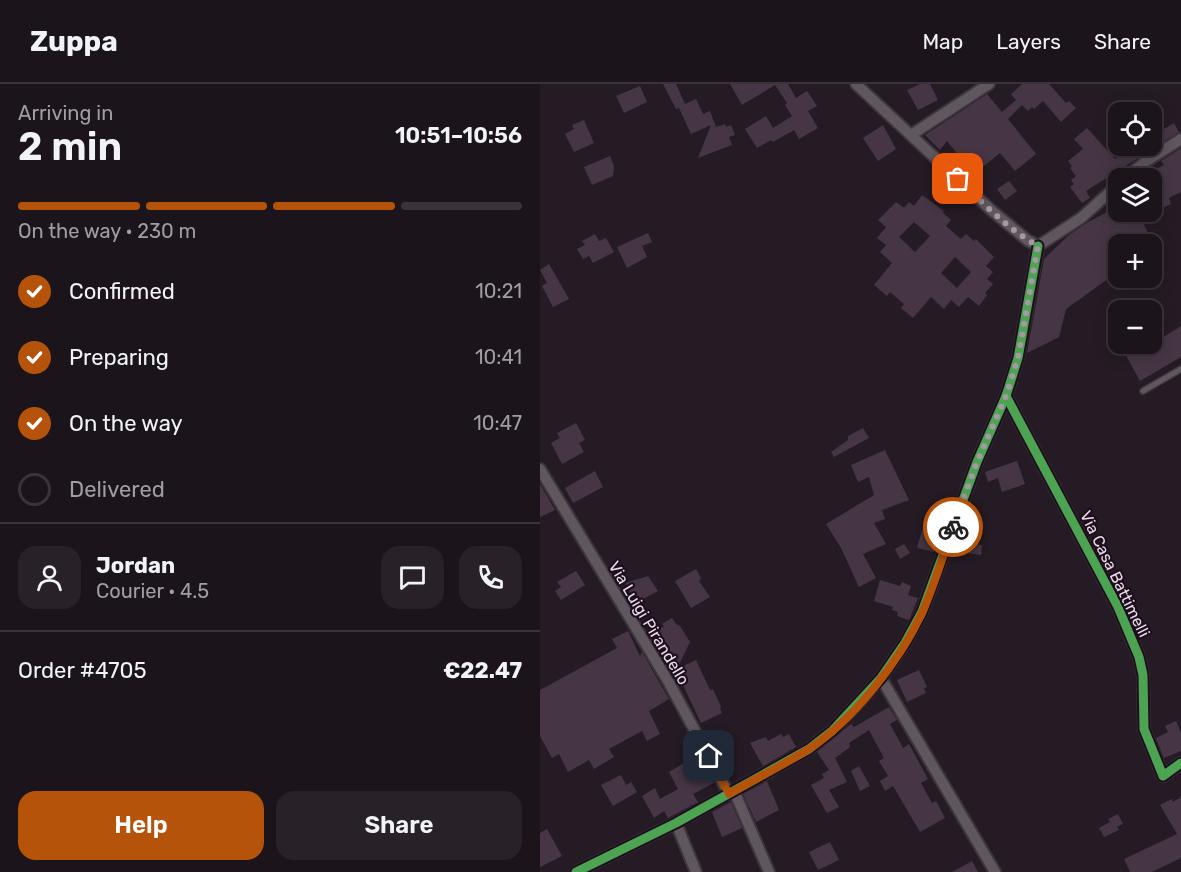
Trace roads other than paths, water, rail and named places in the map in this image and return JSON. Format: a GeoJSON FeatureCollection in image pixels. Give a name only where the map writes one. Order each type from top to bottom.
{"type":"FeatureCollection","features":[{"type":"Feature","properties":{"kind":"street"},"geometry":{"type":"LineString","coordinates":[[856,84],[990,209],[1027,240],[1038,246]]}},
{"type":"Feature","properties":{"kind":"street"},"geometry":{"type":"LineString","coordinates":[[911,135],[989,84]]}},
{"type":"Feature","properties":{"kind":"street"},"geometry":{"type":"LineString","coordinates":[[1138,168],[1181,139]]}},
{"type":"Feature","properties":{"kind":"street"},"geometry":{"type":"LineString","coordinates":[[576,872],[676,823],[809,749],[832,731],[881,678],[905,643],[922,612],[977,462],[1006,396],[1018,358],[1038,246],[1081,218],[1108,194]]}},
{"type":"Feature","properties":{"kind":"street","name":"Via Casa Battimelli"},"geometry":{"type":"LineString","coordinates":[[1006,396],[1118,607],[1139,657],[1143,675],[1144,729],[1163,776],[1181,763]]}},
{"type":"Feature","properties":{"kind":"street","name":"Via Luigi Pirandello"},"geometry":{"type":"LineString","coordinates":[[540,469],[732,792],[769,872]]}},
{"type":"Feature","properties":{"kind":"street"},"geometry":{"type":"LineString","coordinates":[[881,678],[995,872]]}},
{"type":"Feature","properties":{"kind":"street"},"geometry":{"type":"LineString","coordinates":[[676,823],[696,872]]}},
{"type":"Feature","properties":{"kind":"lane"},"geometry":{"type":"LineString","coordinates":[[1143,391],[1181,369]]}}]}
